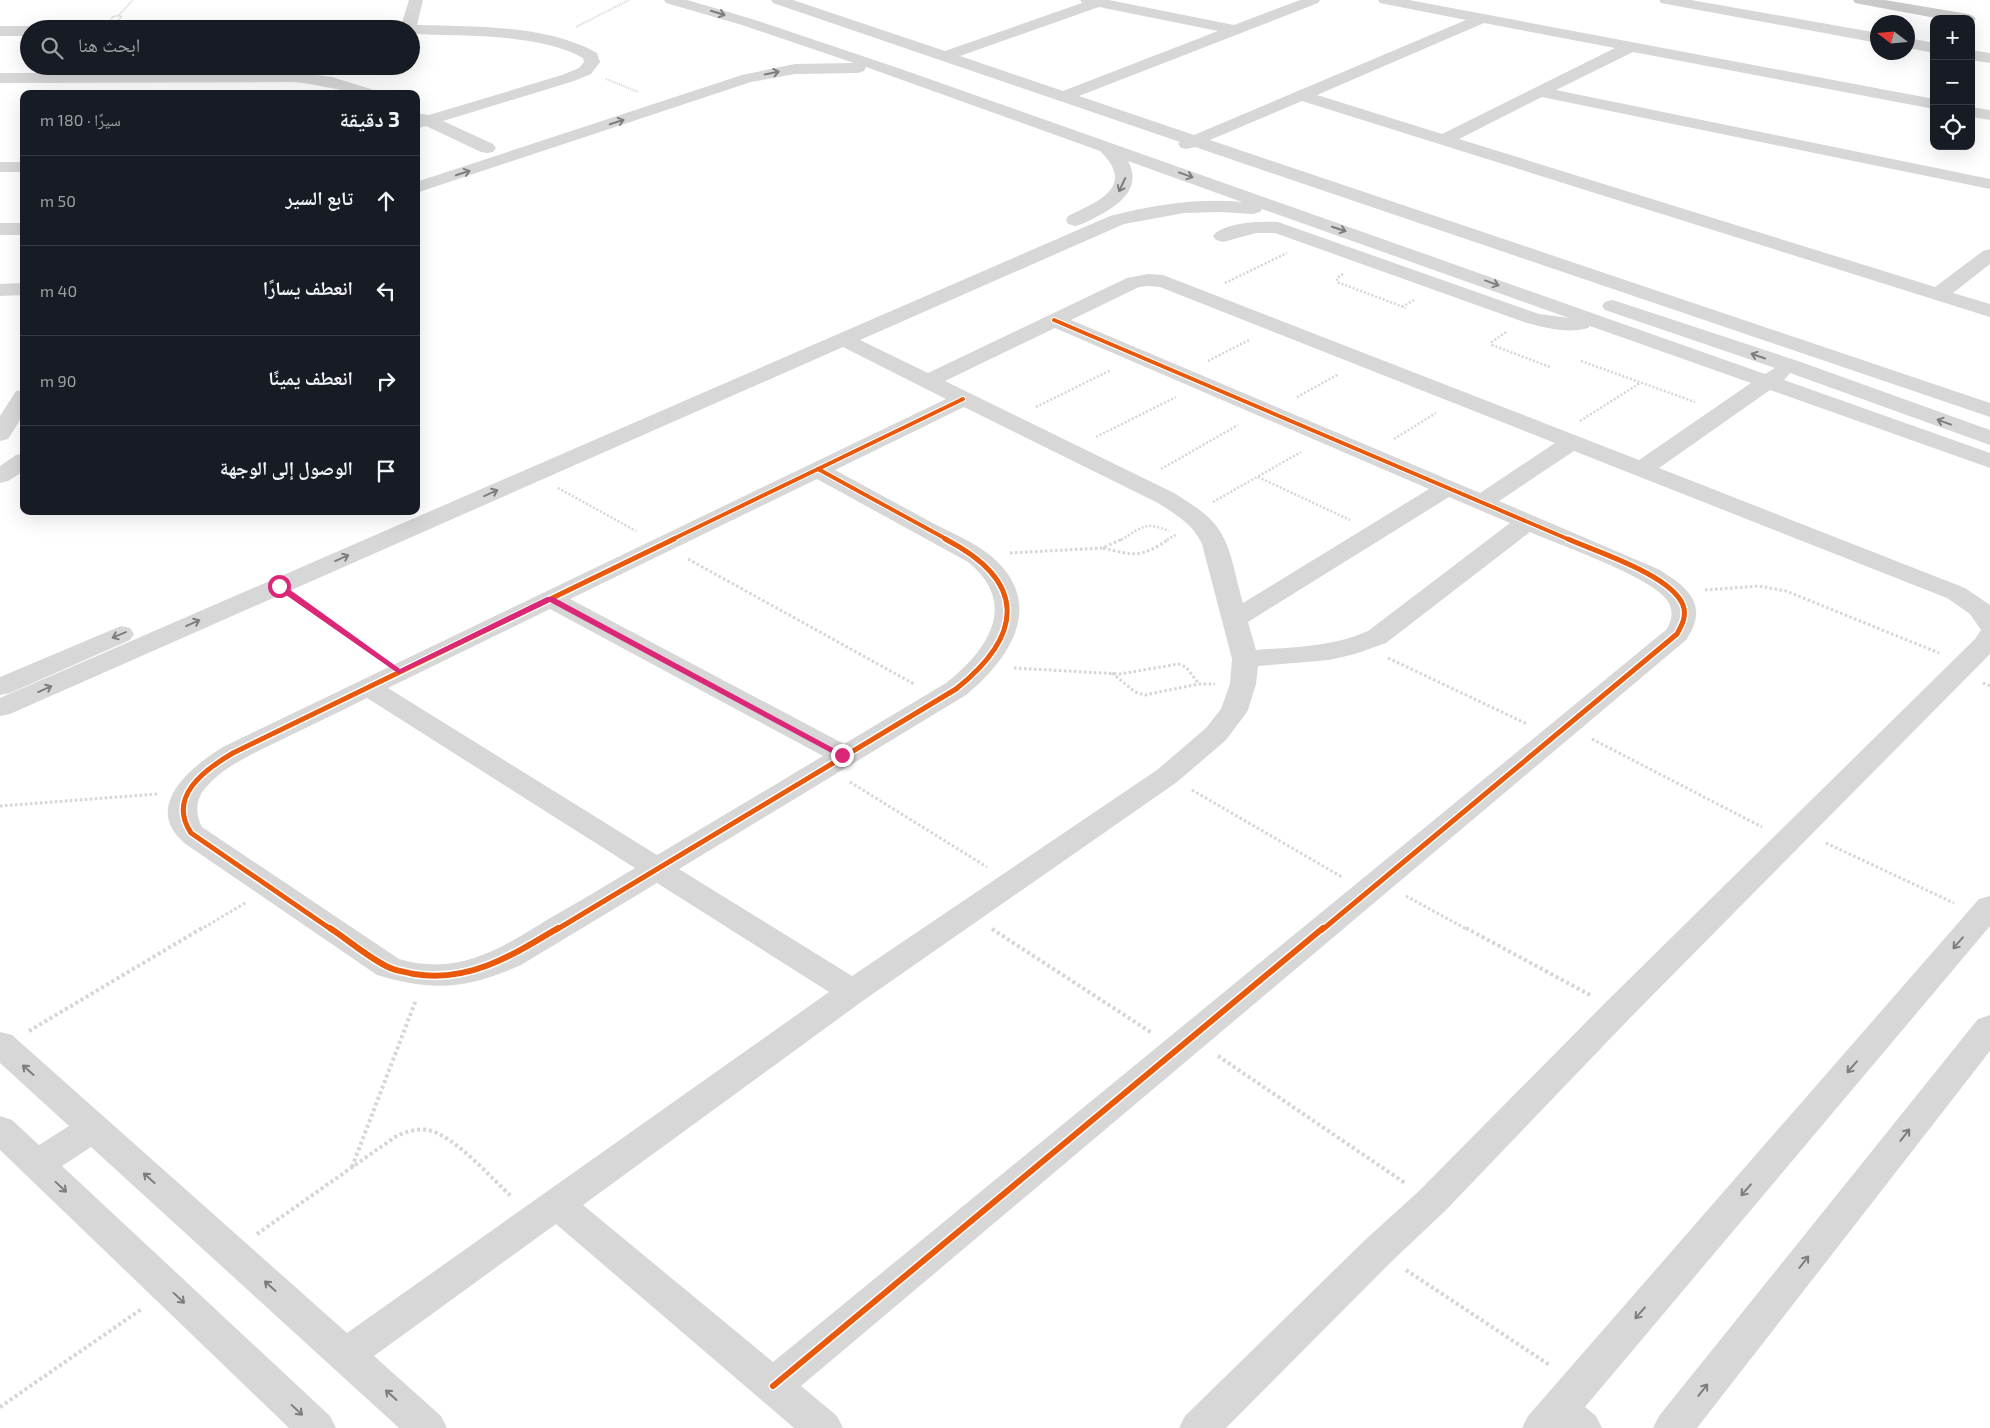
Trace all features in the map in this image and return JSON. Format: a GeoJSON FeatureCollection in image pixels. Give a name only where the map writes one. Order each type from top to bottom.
{"type":"FeatureCollection","features":[{"type":"Feature","properties":{"kind":"main road"},"geometry":{"type":"LineString","coordinates":[[1860,0],[1945,15]]}},
{"type":"Feature","properties":{"kind":"street"},"geometry":{"type":"LineString","coordinates":[[412,20],[416,0]]}},
{"type":"Feature","properties":{"kind":"street"},"geometry":{"type":"LineString","coordinates":[[671,0],[714,11],[787,43],[895,72],[1990,461]]}},
{"type":"Feature","properties":{"kind":"street"},"geometry":{"type":"LineString","coordinates":[[726,0],[1164,154],[1472,258]]}},
{"type":"Feature","properties":{"kind":"street"},"geometry":{"type":"LineString","coordinates":[[778,0],[1990,410]]}},
{"type":"Feature","properties":{"kind":"street"},"geometry":{"type":"LineString","coordinates":[[1065,96],[1313,0]]}},
{"type":"Feature","properties":{"kind":"street"},"geometry":{"type":"LineString","coordinates":[[1385,0],[1930,103]]}},
{"type":"Feature","properties":{"kind":"street"},"geometry":{"type":"LineString","coordinates":[[1666,0],[1870,37]]}},
{"type":"Feature","properties":{"kind":"street"},"geometry":{"type":"LineString","coordinates":[[946,56],[1093,1],[1235,30]]}},
{"type":"Feature","properties":{"kind":"street"},"geometry":{"type":"LineString","coordinates":[[1172,150],[1483,18]]}},
{"type":"Feature","properties":{"kind":"street"},"geometry":{"type":"LineString","coordinates":[[420,29],[472,32],[549,41],[583,49],[591,56],[592,62],[585,71],[568,78],[420,120]]}},
{"type":"Feature","properties":{"kind":"street"},"geometry":{"type":"LineString","coordinates":[[0,31],[20,31]]}},
{"type":"Feature","properties":{"kind":"street"},"geometry":{"type":"LineString","coordinates":[[1915,44],[1930,47]]}},
{"type":"Feature","properties":{"kind":"street"},"geometry":{"type":"LineString","coordinates":[[1444,140],[1630,46]]}},
{"type":"Feature","properties":{"kind":"street"},"geometry":{"type":"LineString","coordinates":[[1975,56],[1990,58]]}},
{"type":"Feature","properties":{"kind":"street"},"geometry":{"type":"LineString","coordinates":[[461,156],[757,60]]}},
{"type":"Feature","properties":{"kind":"street"},"geometry":{"type":"LineString","coordinates":[[420,187],[748,78],[821,67],[863,68],[895,72]]}},
{"type":"Feature","properties":{"kind":"street"},"geometry":{"type":"LineString","coordinates":[[0,78],[293,76],[323,79],[348,85],[359,90]]}},
{"type":"Feature","properties":{"kind":"street"},"geometry":{"type":"LineString","coordinates":[[331,90],[348,85]]}},
{"type":"Feature","properties":{"kind":"street"},"geometry":{"type":"LineString","coordinates":[[1540,92],[1990,184]]}},
{"type":"Feature","properties":{"kind":"street"},"geometry":{"type":"LineString","coordinates":[[1300,96],[1990,311]]}},
{"type":"Feature","properties":{"kind":"street"},"geometry":{"type":"LineString","coordinates":[[1975,113],[1990,115]]}},
{"type":"Feature","properties":{"kind":"street"},"geometry":{"type":"LineString","coordinates":[[420,120],[487,148]]}},
{"type":"Feature","properties":{"kind":"street"},"geometry":{"type":"LineString","coordinates":[[420,504],[1092,212],[1116,196],[1126,179],[1122,162],[1105,146]]}},
{"type":"Feature","properties":{"kind":"street"},"geometry":{"type":"LineString","coordinates":[[0,167],[20,167]]}},
{"type":"Feature","properties":{"kind":"street"},"geometry":{"type":"LineString","coordinates":[[0,708],[1117,220],[1156,211],[1201,207],[1247,208],[1292,214]]}},
{"type":"Feature","properties":{"kind":"street"},"geometry":{"type":"LineString","coordinates":[[1224,236],[1241,228],[1268,226],[1287,230],[1542,322],[1572,325],[1597,320]]}},
{"type":"Feature","properties":{"kind":"street"},"geometry":{"type":"LineString","coordinates":[[0,230],[20,229]]}},
{"type":"Feature","properties":{"kind":"street"},"geometry":{"type":"LineString","coordinates":[[1938,294],[1990,255]]}},
{"type":"Feature","properties":{"kind":"street"},"geometry":{"type":"LineString","coordinates":[[0,274],[20,273]]}},
{"type":"Feature","properties":{"kind":"street"},"geometry":{"type":"LineString","coordinates":[[928,381],[1134,282],[1148,280],[1163,281],[1956,593],[1980,609],[1990,625]]}},
{"type":"Feature","properties":{"kind":"street"},"geometry":{"type":"LineString","coordinates":[[0,290],[20,289]]}},
{"type":"Feature","properties":{"kind":"street"},"geometry":{"type":"LineString","coordinates":[[1594,300],[1790,366],[1990,438]]}},
{"type":"Feature","properties":{"kind":"street"},"geometry":{"type":"LineString","coordinates":[[773,1386],[1678,634],[1684,625],[1686,614],[1683,603],[1675,593],[1649,574],[1054,320]]}},
{"type":"Feature","properties":{"kind":"street"},"geometry":{"type":"LineString","coordinates":[[346,1355],[852,992],[1167,776],[1216,734],[1234,710],[1244,672],[1235,619],[1218,554],[1208,533],[1189,524],[1166,498],[842,340]]}},
{"type":"Feature","properties":{"kind":"street"},"geometry":{"type":"LineString","coordinates":[[1642,469],[1790,366]]}},
{"type":"Feature","properties":{"kind":"street"},"geometry":{"type":"LineString","coordinates":[[817,469],[982,562],[995,576],[1007,606],[1007,621],[1002,637],[994,652],[971,678],[510,957],[491,966],[447,976],[426,976],[406,973],[388,967],[202,842],[190,832],[183,819],[183,804],[188,791],[200,775],[216,762],[368,687],[817,469],[963,399]]}},
{"type":"Feature","properties":{"kind":"street"},"geometry":{"type":"LineString","coordinates":[[0,434],[20,402]]}},
{"type":"Feature","properties":{"kind":"street"},"geometry":{"type":"LineString","coordinates":[[1482,503],[1564,439]]}},
{"type":"Feature","properties":{"kind":"street"},"geometry":{"type":"LineString","coordinates":[[0,476],[20,463]]}},
{"type":"Feature","properties":{"kind":"street"},"geometry":{"type":"LineString","coordinates":[[1235,619],[1447,488]]}},
{"type":"Feature","properties":{"kind":"street"},"geometry":{"type":"LineString","coordinates":[[0,687],[395,515]]}},
{"type":"Feature","properties":{"kind":"street"},"geometry":{"type":"LineString","coordinates":[[1244,672],[1314,653],[1361,645],[1377,637],[1527,522]]}},
{"type":"Feature","properties":{"kind":"street"},"geometry":{"type":"LineString","coordinates":[[550,599],[833,761]]}},
{"type":"Feature","properties":{"kind":"street"},"geometry":{"type":"LineString","coordinates":[[1199,1428],[1378,1251],[1432,1201],[1618,1010],[1986,644],[1990,636]]}},
{"type":"Feature","properties":{"kind":"street"},"geometry":{"type":"LineString","coordinates":[[368,687],[852,992]]}},
{"type":"Feature","properties":{"kind":"street"},"geometry":{"type":"LineString","coordinates":[[1565,1413],[1986,911]]}},
{"type":"Feature","properties":{"kind":"street"},"geometry":{"type":"LineString","coordinates":[[1673,1428],[1990,1026]]}},
{"type":"Feature","properties":{"kind":"street"},"geometry":{"type":"LineString","coordinates":[[1,1045],[427,1428]]}},
{"type":"Feature","properties":{"kind":"street"},"geometry":{"type":"LineString","coordinates":[[37,1164],[94,1128]]}},
{"type":"Feature","properties":{"kind":"street"},"geometry":{"type":"LineString","coordinates":[[0,1129],[316,1428]]}},
{"type":"Feature","properties":{"kind":"street"},"geometry":{"type":"LineString","coordinates":[[547,1211],[773,1386],[823,1428]]}},
{"type":"Feature","properties":{"kind":"path"},"geometry":{"type":"LineString","coordinates":[[110,20],[118,16],[133,0]]}},
{"type":"Feature","properties":{"kind":"path"},"geometry":{"type":"LineString","coordinates":[[549,41],[629,0]]}},
{"type":"Feature","properties":{"kind":"path"},"geometry":{"type":"LineString","coordinates":[[118,16],[122,16],[119,20]]}},
{"type":"Feature","properties":{"kind":"path"},"geometry":{"type":"LineString","coordinates":[[585,71],[648,96]]}},
{"type":"Feature","properties":{"kind":"path"},"geometry":{"type":"LineString","coordinates":[[1198,296],[1314,240]]}},
{"type":"Feature","properties":{"kind":"path"},"geometry":{"type":"LineString","coordinates":[[1370,260],[1336,278],[1337,282],[1406,308]]}},
{"type":"Feature","properties":{"kind":"path"},"geometry":{"type":"LineString","coordinates":[[1402,307],[1418,298]]}},
{"type":"Feature","properties":{"kind":"path"},"geometry":{"type":"LineString","coordinates":[[1069,450],[1192,379],[1276,326]]}},
{"type":"Feature","properties":{"kind":"path"},"geometry":{"type":"LineString","coordinates":[[1507,327],[1507,331],[1492,342],[1492,345],[1550,367]]}},
{"type":"Feature","properties":{"kind":"path"},"geometry":{"type":"LineString","coordinates":[[1009,421],[1138,356]]}},
{"type":"Feature","properties":{"kind":"path"},"geometry":{"type":"LineString","coordinates":[[1137,484],[1266,411],[1364,361]]}},
{"type":"Feature","properties":{"kind":"path"},"geometry":{"type":"LineString","coordinates":[[1580,361],[1698,404]]}},
{"type":"Feature","properties":{"kind":"path"},"geometry":{"type":"LineString","coordinates":[[1564,439],[1641,382]]}},
{"type":"Feature","properties":{"kind":"path"},"geometry":{"type":"LineString","coordinates":[[1369,454],[1460,398]]}},
{"type":"Feature","properties":{"kind":"path"},"geometry":{"type":"LineString","coordinates":[[1102,548],[1135,556],[1145,556],[1258,476],[1327,437]]}},
{"type":"Feature","properties":{"kind":"path"},"geometry":{"type":"LineString","coordinates":[[533,475],[939,698]]}},
{"type":"Feature","properties":{"kind":"path"},"geometry":{"type":"LineString","coordinates":[[1258,476],[1376,532]]}},
{"type":"Feature","properties":{"kind":"path"},"geometry":{"type":"LineString","coordinates":[[972,556],[1102,548],[1119,542],[1146,525],[1189,524]]}},
{"type":"Feature","properties":{"kind":"path"},"geometry":{"type":"LineString","coordinates":[[279,586],[399,672]]}},
{"type":"Feature","properties":{"kind":"path"},"geometry":{"type":"LineString","coordinates":[[1675,593],[1746,586],[1786,591],[1965,663]]}},
{"type":"Feature","properties":{"kind":"path"},"geometry":{"type":"LineString","coordinates":[[1361,645],[1793,835],[1986,911]]}},
{"type":"Feature","properties":{"kind":"path"},"geometry":{"type":"LineString","coordinates":[[983,666],[1127,674],[1178,664],[1186,667],[1199,684]]}},
{"type":"Feature","properties":{"kind":"path"},"geometry":{"type":"LineString","coordinates":[[1112,673],[1135,692],[1145,695],[1199,684],[1244,672]]}},
{"type":"Feature","properties":{"kind":"path"},"geometry":{"type":"LineString","coordinates":[[833,761],[1012,882]]}},
{"type":"Feature","properties":{"kind":"path"},"geometry":{"type":"LineString","coordinates":[[1167,776],[1374,887],[1618,1010]]}},
{"type":"Feature","properties":{"kind":"path"},"geometry":{"type":"LineString","coordinates":[[0,806],[188,791]]}},
{"type":"Feature","properties":{"kind":"path"},"geometry":{"type":"LineString","coordinates":[[1,1045],[271,888]]}},
{"type":"Feature","properties":{"kind":"path"},"geometry":{"type":"LineString","coordinates":[[967,913],[1184,1044],[1432,1201]]}},
{"type":"Feature","properties":{"kind":"path"},"geometry":{"type":"LineString","coordinates":[[352,1167],[426,976]]}},
{"type":"Feature","properties":{"kind":"path"},"geometry":{"type":"LineString","coordinates":[[232,1252],[394,1137],[424,1129],[442,1134],[547,1211]]}},
{"type":"Feature","properties":{"kind":"path"},"geometry":{"type":"LineString","coordinates":[[1378,1251],[1565,1413]]}},
{"type":"Feature","properties":{"kind":"path"},"geometry":{"type":"LineString","coordinates":[[0,1407],[170,1290]]}},
{"type":"Feature","properties":{"kind":"cycle path"},"geometry":{"type":"LineString","coordinates":[[773,1386],[1677,634],[1683,624],[1685,615],[1680,599],[1666,585],[1649,574],[1054,320]]}},
{"type":"Feature","properties":{"kind":"cycle path"},"geometry":{"type":"LineString","coordinates":[[817,469],[831,477],[931,532],[962,548],[989,568],[1001,585],[1007,602],[1007,618],[994,650],[970,678],[956,689],[510,957],[480,969],[450,975],[404,972],[388,967],[202,842],[190,832],[183,820],[182,808],[192,785],[212,767],[233,753],[963,399]]}},
{"type":"Feature","properties":{"kind":"route"},"geometry":{"type":"LineString","coordinates":[[279,586],[399,672],[550,599],[842,755]]}}]}
